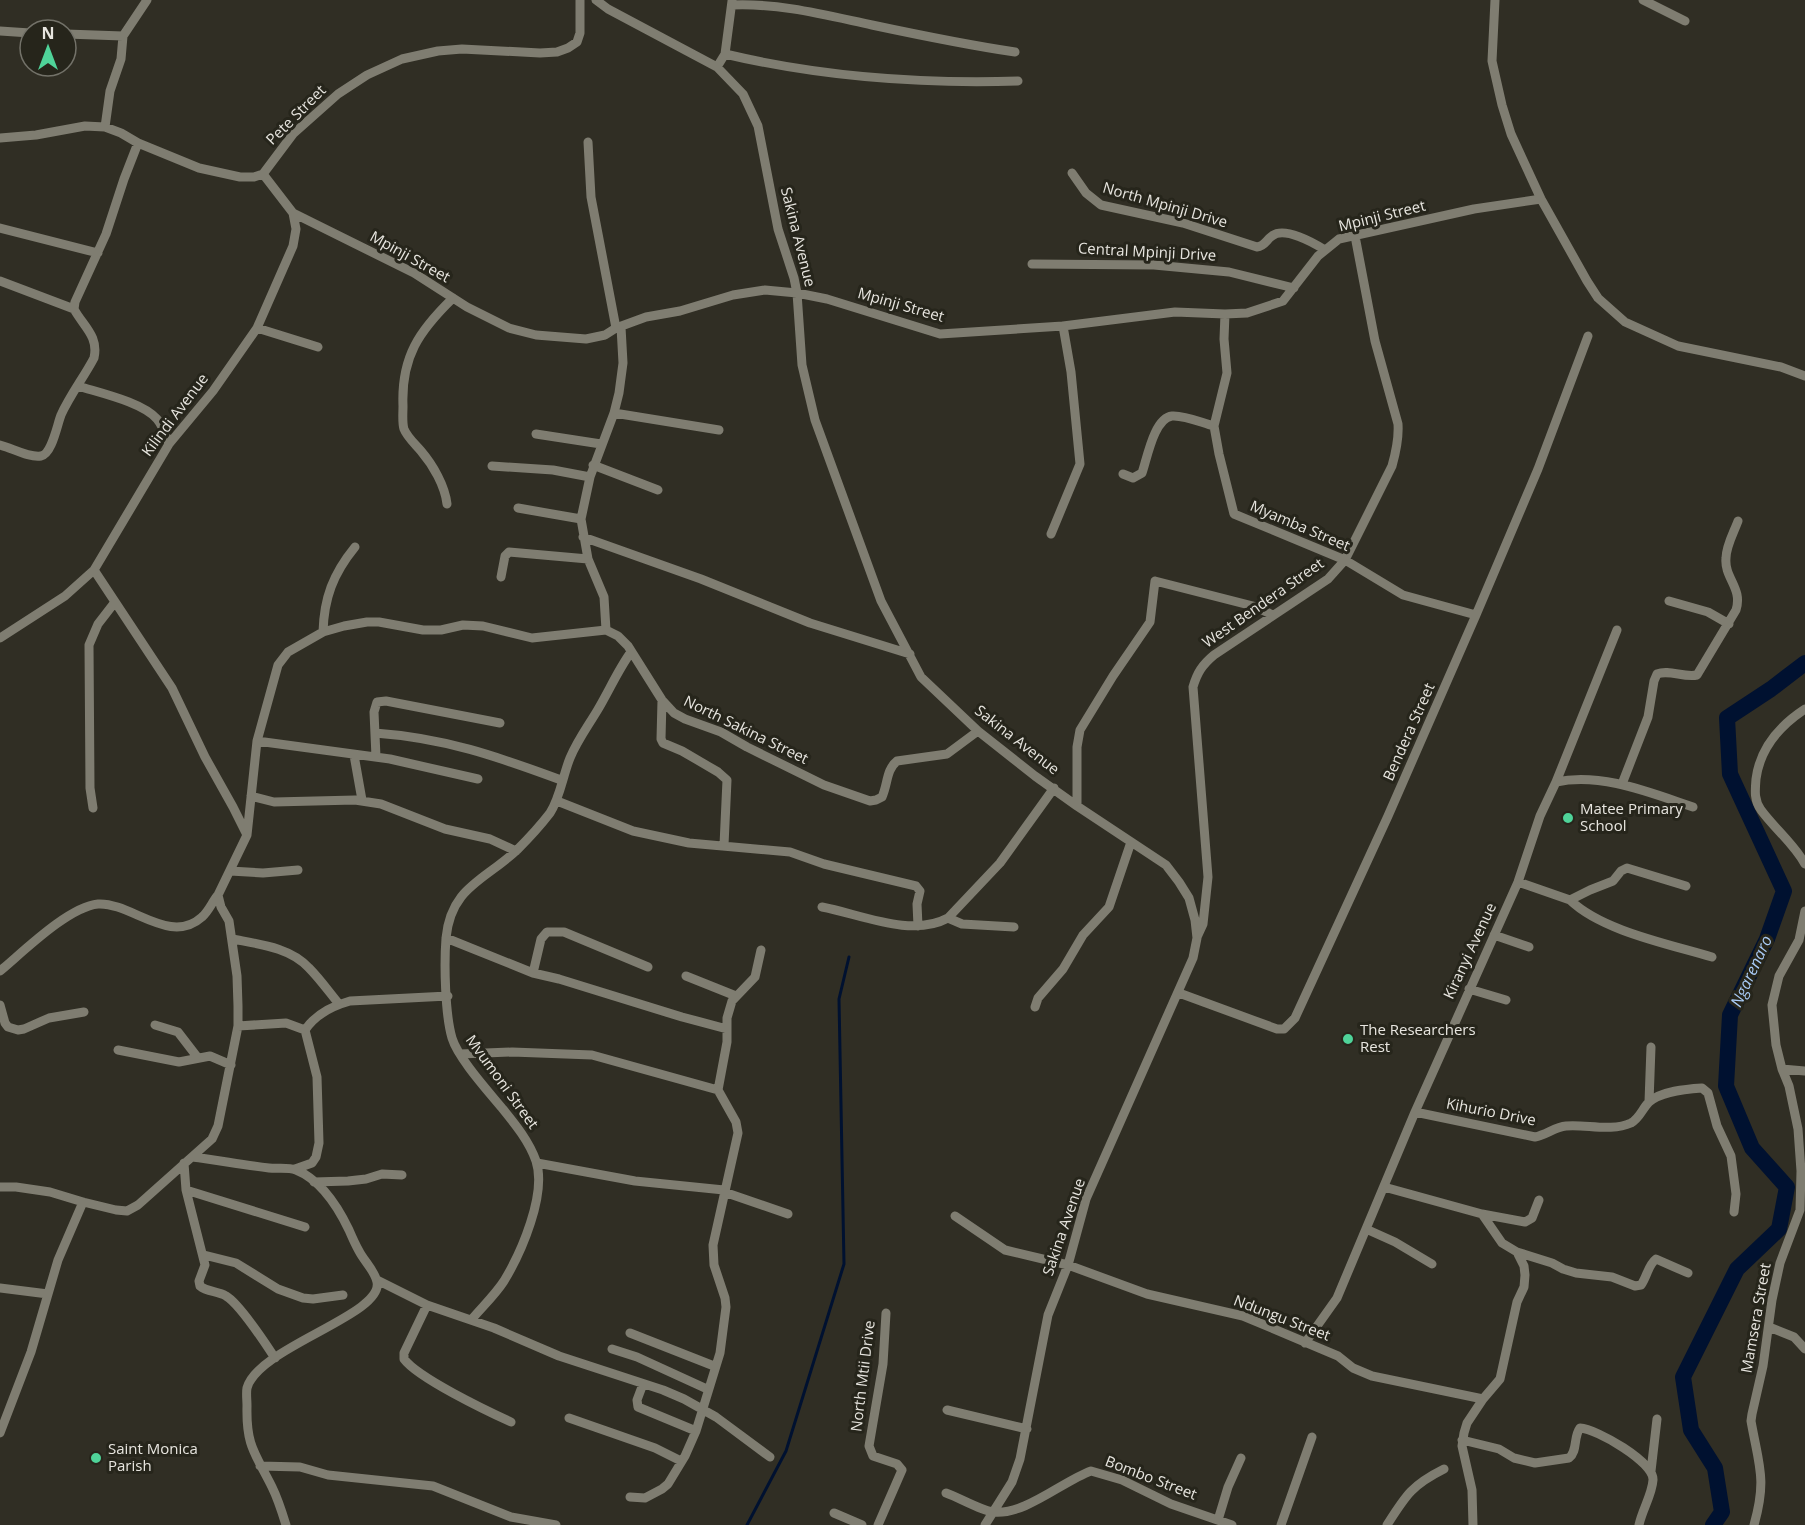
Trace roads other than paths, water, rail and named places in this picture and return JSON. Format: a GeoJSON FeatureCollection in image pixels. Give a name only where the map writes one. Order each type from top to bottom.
{"type":"FeatureCollection","features":[{"type":"Feature","properties":{"kind":"street"},"geometry":{"type":"LineString","coordinates":[[105,127],[110,91],[121,59],[123,36],[147,0]]}},
{"type":"Feature","properties":{"kind":"street","name":"Pete Street"},"geometry":{"type":"LineString","coordinates":[[263,174],[293,134],[338,94],[367,75],[402,59],[438,51],[462,49],[557,52],[577,42],[580,33],[580,0]]}},
{"type":"Feature","properties":{"kind":"street","name":"Sakina Avenue"},"geometry":{"type":"LineString","coordinates":[[596,0],[608,9],[717,68],[743,94],[758,126],[778,229],[797,293],[802,365],[815,420],[881,601],[921,676],[978,731],[1077,806],[1166,865],[1189,898],[1195,920],[1197,938],[1193,958],[1086,1199],[1068,1265],[1048,1315],[1028,1429],[1020,1459],[1012,1482],[985,1525]]}},
{"type":"Feature","properties":{"kind":"street"},"geometry":{"type":"LineString","coordinates":[[1495,0],[1493,72],[1511,134],[1541,199],[1598,298],[1625,321],[1678,346],[1781,366],[1805,376]]}},
{"type":"Feature","properties":{"kind":"street"},"geometry":{"type":"LineString","coordinates":[[1643,0],[1685,21]]}},
{"type":"Feature","properties":{"kind":"street"},"geometry":{"type":"LineString","coordinates":[[717,68],[725,54],[732,3],[798,9],[1015,52]]}},
{"type":"Feature","properties":{"kind":"street"},"geometry":{"type":"LineString","coordinates":[[0,31],[18,32]]}},
{"type":"Feature","properties":{"kind":"street"},"geometry":{"type":"LineString","coordinates":[[78,34],[123,36]]}},
{"type":"Feature","properties":{"kind":"street"},"geometry":{"type":"LineString","coordinates":[[725,54],[784,67],[907,81],[940,83],[1018,81]]}},
{"type":"Feature","properties":{"kind":"street"},"geometry":{"type":"LineString","coordinates":[[0,138],[36,135],[85,126],[105,127],[199,168],[240,177],[254,177],[263,174],[293,213]]}},
{"type":"Feature","properties":{"kind":"street"},"geometry":{"type":"LineString","coordinates":[[0,971],[31,942],[83,908],[96,904],[108,905],[158,924],[183,926],[200,920],[218,896],[247,835],[257,741],[278,665],[288,652],[323,632],[367,622],[432,630],[463,625],[483,626],[532,638],[606,630],[604,597],[588,559],[581,519],[593,465],[614,413],[622,363],[619,327],[591,197],[588,142]]}},
{"type":"Feature","properties":{"kind":"street"},"geometry":{"type":"LineString","coordinates":[[74,309],[79,292],[98,253],[138,143]]}},
{"type":"Feature","properties":{"kind":"street","name":"North Mpinji Drive"},"geometry":{"type":"LineString","coordinates":[[1072,173],[1086,193],[1101,205],[1184,224],[1257,247],[1262,246],[1271,236],[1282,234],[1304,238],[1325,250]]}},
{"type":"Feature","properties":{"kind":"street","name":"Mpinji Street"},"geometry":{"type":"LineString","coordinates":[[293,213],[414,273],[453,298],[509,328],[536,335],[586,339],[605,335],[646,317],[733,295],[765,290],[827,299],[940,333],[1063,326],[1175,312],[1247,313],[1283,301],[1325,250],[1340,239],[1474,209],[1541,199]]}},
{"type":"Feature","properties":{"kind":"street","name":"Kilindi Avenue"},"geometry":{"type":"LineString","coordinates":[[0,638],[65,596],[94,570],[169,444],[213,391],[257,327],[292,246],[296,229],[293,213]]}},
{"type":"Feature","properties":{"kind":"street"},"geometry":{"type":"LineString","coordinates":[[0,228],[98,253]]}},
{"type":"Feature","properties":{"kind":"street","name":"West Bendera Street"},"geometry":{"type":"LineString","coordinates":[[1197,938],[1203,924],[1208,877],[1193,687],[1196,674],[1203,664],[1328,579],[1345,560],[1392,466],[1399,435],[1375,341],[1355,236]]}},
{"type":"Feature","properties":{"kind":"street","name":"Central Mpinji Drive"},"geometry":{"type":"LineString","coordinates":[[1032,264],[1121,263],[1198,269],[1229,272],[1294,288]]}},
{"type":"Feature","properties":{"kind":"street"},"geometry":{"type":"LineString","coordinates":[[0,281],[74,309],[88,327],[95,351],[89,368],[62,413],[46,453],[41,456],[34,455],[0,445]]}},
{"type":"Feature","properties":{"kind":"street"},"geometry":{"type":"LineString","coordinates":[[447,504],[446,496],[435,472],[404,430],[402,388],[408,356],[417,339],[453,298]]}},
{"type":"Feature","properties":{"kind":"street","name":"Myamba Street"},"geometry":{"type":"LineString","coordinates":[[1225,314],[1224,339],[1227,373],[1214,426],[1234,514],[1345,560],[1403,595],[1476,615]]}},
{"type":"Feature","properties":{"kind":"street"},"geometry":{"type":"LineString","coordinates":[[1051,534],[1080,464],[1072,383],[1063,326]]}},
{"type":"Feature","properties":{"kind":"street"},"geometry":{"type":"LineString","coordinates":[[257,327],[318,347]]}},
{"type":"Feature","properties":{"kind":"street","name":"Bendera Street"},"geometry":{"type":"LineString","coordinates":[[1179,993],[1277,1029],[1284,1029],[1290,1024],[1388,816],[1476,615],[1538,469],[1588,336]]}},
{"type":"Feature","properties":{"kind":"street"},"geometry":{"type":"LineString","coordinates":[[78,386],[114,397],[151,413],[158,419],[169,444]]}},
{"type":"Feature","properties":{"kind":"street"},"geometry":{"type":"LineString","coordinates":[[614,413],[719,430]]}},
{"type":"Feature","properties":{"kind":"street"},"geometry":{"type":"LineString","coordinates":[[1123,474],[1133,478],[1142,473],[1154,434],[1165,419],[1171,416],[1178,417],[1214,426]]}},
{"type":"Feature","properties":{"kind":"street"},"geometry":{"type":"LineString","coordinates":[[536,434],[601,444]]}},
{"type":"Feature","properties":{"kind":"street"},"geometry":{"type":"LineString","coordinates":[[593,465],[658,490]]}},
{"type":"Feature","properties":{"kind":"street"},"geometry":{"type":"LineString","coordinates":[[492,466],[553,470],[590,477]]}},
{"type":"Feature","properties":{"kind":"street"},"geometry":{"type":"LineString","coordinates":[[518,508],[581,519]]}},
{"type":"Feature","properties":{"kind":"street"},"geometry":{"type":"LineString","coordinates":[[1622,784],[1648,717],[1657,674],[1663,671],[1689,676],[1697,675],[1739,601],[1725,561],[1738,521]]}},
{"type":"Feature","properties":{"kind":"street"},"geometry":{"type":"LineString","coordinates":[[583,537],[701,579],[810,622],[910,654]]}},
{"type":"Feature","properties":{"kind":"street"},"geometry":{"type":"LineString","coordinates":[[323,632],[323,615],[329,592],[337,572],[355,547]]}},
{"type":"Feature","properties":{"kind":"street"},"geometry":{"type":"LineString","coordinates":[[501,577],[505,556],[509,552],[588,559]]}},
{"type":"Feature","properties":{"kind":"street"},"geometry":{"type":"LineString","coordinates":[[94,570],[172,688],[205,757],[234,807],[247,835]]}},
{"type":"Feature","properties":{"kind":"street"},"geometry":{"type":"LineString","coordinates":[[1077,806],[1077,747],[1080,730],[1150,622],[1155,581],[1253,606],[1273,615]]}},
{"type":"Feature","properties":{"kind":"street"},"geometry":{"type":"LineString","coordinates":[[1669,601],[1708,612],[1728,624]]}},
{"type":"Feature","properties":{"kind":"street"},"geometry":{"type":"LineString","coordinates":[[93,808],[90,788],[89,645],[98,624],[115,602]]}},
{"type":"Feature","properties":{"kind":"street","name":"North Sakina Street"},"geometry":{"type":"LineString","coordinates":[[606,630],[618,636],[643,666],[662,700],[674,713],[721,732],[824,785],[870,801],[882,797],[888,774],[892,765],[897,761],[947,754],[978,731]]}},
{"type":"Feature","properties":{"kind":"street","name":"Kiranyi Avenue"},"geometry":{"type":"LineString","coordinates":[[1305,1342],[1337,1298],[1415,1112],[1518,882],[1540,816],[1617,630]]}},
{"type":"Feature","properties":{"kind":"street","name":"Mvumoni Street"},"geometry":{"type":"LineString","coordinates":[[472,1319],[504,1281],[526,1236],[537,1204],[539,1185],[537,1163],[526,1140],[460,1054],[452,1039],[447,996],[446,938],[452,909],[459,898],[516,851],[549,813],[557,801],[561,780],[575,746],[631,652]]}},
{"type":"Feature","properties":{"kind":"street"},"geometry":{"type":"LineString","coordinates":[[662,700],[661,739],[663,743],[682,751],[718,772],[727,780],[724,845]]}},
{"type":"Feature","properties":{"kind":"street"},"geometry":{"type":"LineString","coordinates":[[376,757],[374,712],[377,702],[386,701],[500,723]]}},
{"type":"Feature","properties":{"kind":"street"},"geometry":{"type":"LineString","coordinates":[[1805,709],[1790,719],[1775,734],[1765,749],[1758,766],[1754,792],[1760,808],[1805,864]]}},
{"type":"Feature","properties":{"kind":"street"},"geometry":{"type":"LineString","coordinates":[[375,733],[448,742],[479,750],[561,780]]}},
{"type":"Feature","properties":{"kind":"street"},"geometry":{"type":"LineString","coordinates":[[257,741],[376,757],[478,779]]}},
{"type":"Feature","properties":{"kind":"street"},"geometry":{"type":"LineString","coordinates":[[354,755],[362,800]]}},
{"type":"Feature","properties":{"kind":"street"},"geometry":{"type":"LineString","coordinates":[[1556,782],[1578,780],[1622,784],[1693,807]]}},
{"type":"Feature","properties":{"kind":"street"},"geometry":{"type":"LineString","coordinates":[[822,907],[875,921],[918,926],[940,922],[948,918],[1000,863],[1054,788]]}},
{"type":"Feature","properties":{"kind":"street"},"geometry":{"type":"LineString","coordinates":[[251,796],[274,802],[362,800],[389,807],[445,829],[490,839],[516,851]]}},
{"type":"Feature","properties":{"kind":"street"},"geometry":{"type":"LineString","coordinates":[[557,801],[633,831],[689,843],[790,852],[824,864],[915,886],[920,891],[917,904],[918,926]]}},
{"type":"Feature","properties":{"kind":"street"},"geometry":{"type":"LineString","coordinates":[[1035,1007],[1038,998],[1063,969],[1083,935],[1109,907],[1131,842]]}},
{"type":"Feature","properties":{"kind":"street"},"geometry":{"type":"LineString","coordinates":[[1570,900],[1613,881],[1621,871],[1627,868],[1686,886]]}},
{"type":"Feature","properties":{"kind":"street"},"geometry":{"type":"LineString","coordinates":[[230,871],[263,873],[298,870]]}},
{"type":"Feature","properties":{"kind":"street"},"geometry":{"type":"LineString","coordinates":[[1518,882],[1570,900],[1587,915],[1614,927],[1712,957]]}},
{"type":"Feature","properties":{"kind":"street"},"geometry":{"type":"LineString","coordinates":[[0,1187],[16,1186],[50,1191],[83,1202],[127,1211],[138,1205],[212,1139],[218,1126],[238,1026],[237,976],[232,939],[229,921],[220,907],[218,896]]}},
{"type":"Feature","properties":{"kind":"street","name":"Mamsera Street"},"geometry":{"type":"LineString","coordinates":[[1754,1525],[1762,1480],[1751,1421],[1763,1366],[1780,1263],[1800,1210],[1802,1170],[1801,1129],[1782,1069],[1773,1025],[1772,1005],[1779,976],[1799,940],[1805,911]]}},
{"type":"Feature","properties":{"kind":"street"},"geometry":{"type":"LineString","coordinates":[[948,918],[962,924],[1014,927]]}},
{"type":"Feature","properties":{"kind":"street"},"geometry":{"type":"LineString","coordinates":[[533,974],[541,939],[547,932],[555,931],[564,932],[648,967]]}},
{"type":"Feature","properties":{"kind":"street"},"geometry":{"type":"LineString","coordinates":[[1494,935],[1529,947]]}},
{"type":"Feature","properties":{"kind":"street"},"geometry":{"type":"LineString","coordinates":[[446,938],[533,974],[559,979],[727,1029]]}},
{"type":"Feature","properties":{"kind":"street"},"geometry":{"type":"LineString","coordinates":[[232,939],[272,947],[291,955],[308,966],[339,1004]]}},
{"type":"Feature","properties":{"kind":"street"},"geometry":{"type":"LineString","coordinates":[[630,1497],[645,1498],[662,1489],[671,1479],[696,1431],[714,1366],[720,1353],[726,1313],[725,1298],[712,1257],[738,1129],[718,1090],[729,1009],[736,996],[755,977],[761,950]]}},
{"type":"Feature","properties":{"kind":"street"},"geometry":{"type":"LineString","coordinates":[[686,976],[736,996]]}},
{"type":"Feature","properties":{"kind":"street"},"geometry":{"type":"LineString","coordinates":[[1469,989],[1506,1000]]}},
{"type":"Feature","properties":{"kind":"street"},"geometry":{"type":"LineString","coordinates":[[305,1030],[316,1017],[339,1004],[350,1001],[447,996]]}},
{"type":"Feature","properties":{"kind":"street"},"geometry":{"type":"LineString","coordinates":[[0,1005],[5,1023],[8,1027],[18,1030],[49,1018],[84,1012]]}},
{"type":"Feature","properties":{"kind":"street"},"geometry":{"type":"LineString","coordinates":[[238,1026],[286,1023],[305,1030]]}},
{"type":"Feature","properties":{"kind":"street"},"geometry":{"type":"LineString","coordinates":[[155,1025],[178,1032],[198,1058]]}},
{"type":"Feature","properties":{"kind":"street"},"geometry":{"type":"LineString","coordinates":[[188,1160],[295,1169],[312,1162],[316,1157],[319,1143],[317,1077],[305,1030]]}},
{"type":"Feature","properties":{"kind":"street"},"geometry":{"type":"LineString","coordinates":[[1649,1102],[1651,1047]]}},
{"type":"Feature","properties":{"kind":"street"},"geometry":{"type":"LineString","coordinates":[[118,1050],[179,1062],[210,1056],[231,1065]]}},
{"type":"Feature","properties":{"kind":"street"},"geometry":{"type":"LineString","coordinates":[[460,1054],[512,1052],[592,1056],[718,1090]]}},
{"type":"Feature","properties":{"kind":"street"},"geometry":{"type":"LineString","coordinates":[[1782,1069],[1805,1071]]}},
{"type":"Feature","properties":{"kind":"street","name":"Kihurio Drive"},"geometry":{"type":"LineString","coordinates":[[1415,1112],[1535,1137],[1568,1125],[1591,1127],[1624,1125],[1638,1118],[1649,1102],[1657,1097],[1702,1088],[1708,1094],[1717,1126],[1733,1165],[1736,1194],[1734,1212]]}},
{"type":"Feature","properties":{"kind":"street"},"geometry":{"type":"LineString","coordinates":[[188,1160],[186,1190],[205,1265],[205,1271],[199,1281],[200,1286],[233,1301],[259,1333],[275,1358]]}},
{"type":"Feature","properties":{"kind":"street"},"geometry":{"type":"LineString","coordinates":[[537,1163],[635,1181],[724,1191],[788,1214]]}},
{"type":"Feature","properties":{"kind":"street"},"geometry":{"type":"LineString","coordinates":[[295,1169],[314,1182],[335,1205],[377,1280],[427,1305],[472,1319],[559,1356],[671,1393],[702,1408],[770,1457]]}},
{"type":"Feature","properties":{"kind":"street"},"geometry":{"type":"LineString","coordinates":[[314,1182],[348,1181],[382,1174],[402,1174]]}},
{"type":"Feature","properties":{"kind":"street"},"geometry":{"type":"LineString","coordinates":[[1383,1187],[1482,1214],[1525,1222],[1532,1218],[1539,1200]]}},
{"type":"Feature","properties":{"kind":"street"},"geometry":{"type":"LineString","coordinates":[[186,1190],[305,1227]]}},
{"type":"Feature","properties":{"kind":"street"},"geometry":{"type":"LineString","coordinates":[[0,1433],[31,1352],[58,1260],[83,1202]]}},
{"type":"Feature","properties":{"kind":"street"},"geometry":{"type":"LineString","coordinates":[[1482,1214],[1502,1243],[1517,1252],[1575,1273],[1612,1277],[1635,1286],[1641,1285],[1646,1279],[1652,1262],[1656,1259],[1688,1273]]}},
{"type":"Feature","properties":{"kind":"street","name":"Ndungu Street"},"geometry":{"type":"LineString","coordinates":[[956,1216],[1005,1250],[1068,1265],[1147,1294],[1243,1316],[1338,1356],[1353,1368],[1372,1376],[1483,1399]]}},
{"type":"Feature","properties":{"kind":"street"},"geometry":{"type":"LineString","coordinates":[[1366,1228],[1432,1264]]}},
{"type":"Feature","properties":{"kind":"street"},"geometry":{"type":"LineString","coordinates":[[1473,1525],[1472,1490],[1462,1440],[1467,1423],[1500,1379],[1517,1302],[1524,1287],[1524,1266],[1517,1252]]}},
{"type":"Feature","properties":{"kind":"street"},"geometry":{"type":"LineString","coordinates":[[204,1255],[236,1263],[278,1289],[303,1298],[343,1295]]}},
{"type":"Feature","properties":{"kind":"street"},"geometry":{"type":"LineString","coordinates":[[286,1525],[272,1487],[249,1443],[247,1388],[252,1377],[275,1358],[360,1308],[374,1294],[377,1289],[377,1280]]}},
{"type":"Feature","properties":{"kind":"street"},"geometry":{"type":"LineString","coordinates":[[0,1288],[48,1294]]}},
{"type":"Feature","properties":{"kind":"street"},"geometry":{"type":"LineString","coordinates":[[427,1305],[404,1353],[404,1359],[441,1385],[511,1422]]}},
{"type":"Feature","properties":{"kind":"street","name":"North Mtii Drive"},"geometry":{"type":"LineString","coordinates":[[878,1525],[902,1470],[897,1464],[873,1456],[869,1446],[883,1364],[886,1313]]}},
{"type":"Feature","properties":{"kind":"street"},"geometry":{"type":"LineString","coordinates":[[1769,1327],[1794,1337],[1805,1349]]}},
{"type":"Feature","properties":{"kind":"street"},"geometry":{"type":"LineString","coordinates":[[630,1333],[714,1366]]}},
{"type":"Feature","properties":{"kind":"street"},"geometry":{"type":"LineString","coordinates":[[612,1349],[637,1357],[707,1389]]}},
{"type":"Feature","properties":{"kind":"street"},"geometry":{"type":"LineString","coordinates":[[644,1384],[637,1400],[638,1407],[696,1431]]}},
{"type":"Feature","properties":{"kind":"street"},"geometry":{"type":"LineString","coordinates":[[947,1410],[1028,1429]]}},
{"type":"Feature","properties":{"kind":"street"},"geometry":{"type":"LineString","coordinates":[[568,1418],[655,1448],[681,1461]]}},
{"type":"Feature","properties":{"kind":"street"},"geometry":{"type":"LineString","coordinates":[[1639,1525],[1653,1481],[1657,1419]]}},
{"type":"Feature","properties":{"kind":"street"},"geometry":{"type":"LineString","coordinates":[[1462,1440],[1498,1449],[1514,1458],[1535,1462],[1572,1456],[1577,1431],[1580,1428],[1590,1430],[1628,1450],[1652,1471]]}},
{"type":"Feature","properties":{"kind":"street"},"geometry":{"type":"LineString","coordinates":[[1281,1525],[1312,1437]]}},
{"type":"Feature","properties":{"kind":"street"},"geometry":{"type":"LineString","coordinates":[[1218,1520],[1228,1487],[1241,1458]]}},
{"type":"Feature","properties":{"kind":"street"},"geometry":{"type":"LineString","coordinates":[[260,1466],[300,1467],[328,1475],[433,1486],[511,1517],[556,1525]]}},
{"type":"Feature","properties":{"kind":"street"},"geometry":{"type":"LineString","coordinates":[[1387,1525],[1402,1500],[1415,1485],[1444,1469]]}},
{"type":"Feature","properties":{"kind":"street","name":"Bombo Street"},"geometry":{"type":"LineString","coordinates":[[994,1512],[1016,1509],[1029,1504],[1091,1471],[1122,1480],[1172,1504],[1232,1525]]}},
{"type":"Feature","properties":{"kind":"street"},"geometry":{"type":"LineString","coordinates":[[946,1493],[994,1512]]}},
{"type":"Feature","properties":{"kind":"street"},"geometry":{"type":"LineString","coordinates":[[834,1513],[862,1525]]}},
{"type":"Feature","properties":{"kind":"waterway","name":"Ngarenaro"},"geometry":{"type":"LineString","coordinates":[[1713,1525],[1722,1512],[1715,1468],[1691,1430],[1683,1377],[1737,1269],[1779,1229],[1787,1187],[1752,1148],[1726,1086],[1730,1015],[1767,939],[1784,891],[1730,774],[1727,718],[1805,663]]}},
{"type":"Feature","properties":{"kind":"waterway"},"geometry":{"type":"LineString","coordinates":[[747,1525],[786,1451],[844,1264],[839,999],[849,957]]}},
{"type":"Feature","properties":{"kind":"place","name":"Matee Primary School"},"geometry":{"type":"Point","coordinates":[1568,818]}},
{"type":"Feature","properties":{"kind":"place","name":"The Researchers Rest"},"geometry":{"type":"Point","coordinates":[1348,1039]}},
{"type":"Feature","properties":{"kind":"place","name":"Saint Monica Parish"},"geometry":{"type":"Point","coordinates":[96,1458]}}]}
